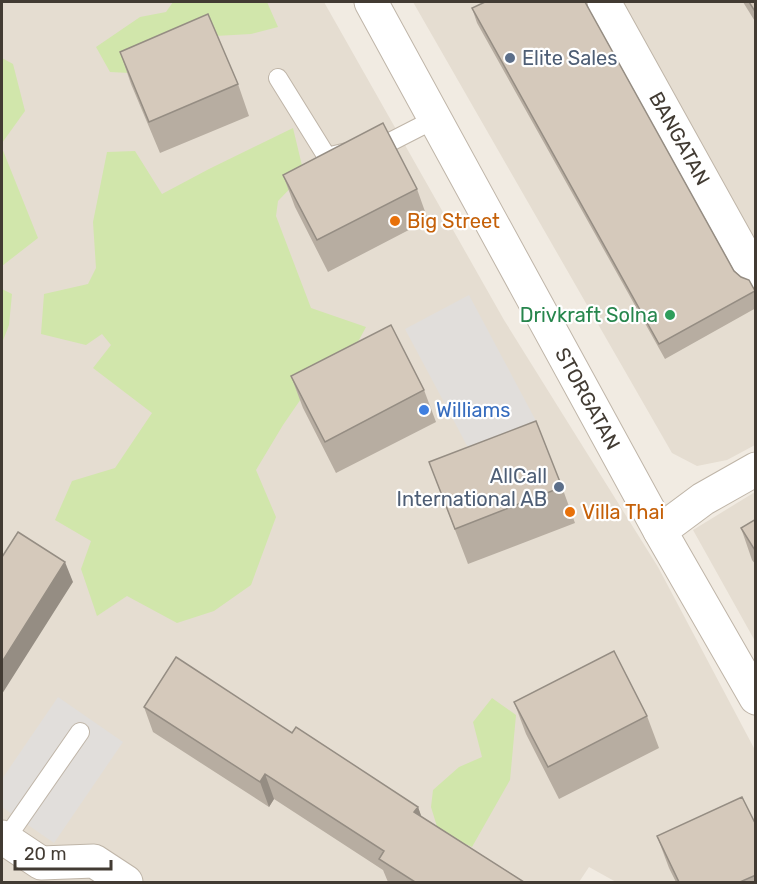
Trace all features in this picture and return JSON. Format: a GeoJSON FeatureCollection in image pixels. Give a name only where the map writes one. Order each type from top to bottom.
{"type":"FeatureCollection","features":[{"type":"Feature","properties":{"kind":"street","name":"STORGATAN"},"geometry":{"type":"LineString","coordinates":[[371,2],[660,531],[756,698]]}},
{"type":"Feature","properties":{"kind":"street","name":"BANGATAN"},"geometry":{"type":"LineString","coordinates":[[604,2],[756,276]]}},
{"type":"Feature","properties":{"kind":"street"},"geometry":{"type":"LineString","coordinates":[[660,531],[703,500],[756,469]]}},
{"type":"Feature","properties":{"kind":"street"},"geometry":{"type":"LineString","coordinates":[[3,838],[44,873],[94,861],[126,882]]}},
{"type":"Feature","properties":{"kind":"lane"},"geometry":{"type":"LineString","coordinates":[[278,78],[327,157],[392,141],[435,119]]}},
{"type":"Feature","properties":{"kind":"lane"},"geometry":{"type":"LineString","coordinates":[[3,838],[80,732]]}},
{"type":"Feature","properties":{"kind":"shaded area"},"geometry":{"type":"Polygon","coordinates":[[[2,2],[324,2],[504,320],[658,567],[755,750],[755,882],[616,882],[589,867],[579,882],[2,882],[2,2]]]}},
{"type":"Feature","properties":{"kind":"shaded area"},"geometry":{"type":"Polygon","coordinates":[[[413,2],[755,2],[755,445],[727,460],[697,466],[672,453],[413,2]]]}},
{"type":"Feature","properties":{"kind":"shaded area"},"geometry":{"type":"Polygon","coordinates":[[[469,295],[536,421],[472,455],[405,329],[469,295]]]}},
{"type":"Feature","properties":{"kind":"shaded area"},"geometry":{"type":"Polygon","coordinates":[[[755,492],[755,641],[693,530],[755,492]]]}},
{"type":"Feature","properties":{"kind":"shaded area"},"geometry":{"type":"Polygon","coordinates":[[[58,697],[123,742],[54,843],[2,807],[2,779],[58,697]]]}},
{"type":"Feature","properties":{"kind":"green space"},"geometry":{"type":"Polygon","coordinates":[[[173,2],[267,2],[278,27],[251,34],[197,37],[130,73],[110,72],[96,47],[140,17],[166,12],[173,2]]]}},
{"type":"Feature","properties":{"kind":"green space"},"geometry":{"type":"Polygon","coordinates":[[[2,58],[13,64],[25,111],[2,143],[2,58]]]}},
{"type":"Feature","properties":{"kind":"green space"},"geometry":{"type":"Polygon","coordinates":[[[293,128],[304,174],[278,201],[276,216],[311,308],[366,327],[345,366],[314,380],[256,470],[276,517],[251,585],[214,611],[177,623],[127,596],[97,616],[81,569],[91,541],[55,520],[72,481],[115,468],[152,413],[93,368],[111,345],[102,334],[86,345],[41,334],[44,294],[88,284],[96,268],[93,222],[107,152],[135,151],[162,194],[293,128]]]}},
{"type":"Feature","properties":{"kind":"green space"},"geometry":{"type":"Polygon","coordinates":[[[2,148],[38,238],[2,266],[2,148]]]}},
{"type":"Feature","properties":{"kind":"green space"},"geometry":{"type":"Polygon","coordinates":[[[2,289],[12,294],[9,325],[2,343],[2,289]]]}},
{"type":"Feature","properties":{"kind":"green space"},"geometry":{"type":"Polygon","coordinates":[[[492,698],[516,715],[510,780],[472,847],[439,833],[431,807],[433,790],[459,767],[482,757],[473,722],[492,698]]]}},
{"type":"Feature","properties":{"kind":"building"},"geometry":{"type":"Polygon","coordinates":[[[485,2],[585,2],[734,271],[749,280],[755,291],[659,344],[472,8],[485,2]]]}},
{"type":"Feature","properties":{"kind":"building"},"geometry":{"type":"Polygon","coordinates":[[[749,2],[756,2],[756,13],[749,2]]]}},
{"type":"Feature","properties":{"kind":"building"},"geometry":{"type":"Polygon","coordinates":[[[208,14],[238,84],[149,122],[120,52],[208,14]]]}},
{"type":"Feature","properties":{"kind":"building"},"geometry":{"type":"Polygon","coordinates":[[[383,123],[417,189],[317,240],[283,175],[383,123]]]}},
{"type":"Feature","properties":{"kind":"building"},"geometry":{"type":"Polygon","coordinates":[[[391,325],[424,390],[325,442],[291,376],[391,325]]]}},
{"type":"Feature","properties":{"kind":"building"},"geometry":{"type":"Polygon","coordinates":[[[536,421],[562,487],[455,529],[429,462],[536,421]]]}},
{"type":"Feature","properties":{"kind":"building"},"geometry":{"type":"Polygon","coordinates":[[[756,519],[756,552],[741,528],[756,519]]]}},
{"type":"Feature","properties":{"kind":"building"},"geometry":{"type":"Polygon","coordinates":[[[18,532],[65,562],[2,662],[2,557],[18,532]]]}},
{"type":"Feature","properties":{"kind":"building"},"geometry":{"type":"Polygon","coordinates":[[[614,651],[647,716],[548,767],[514,702],[614,651]]]}},
{"type":"Feature","properties":{"kind":"building"},"geometry":{"type":"Polygon","coordinates":[[[176,657],[292,733],[296,727],[418,807],[414,812],[524,882],[415,882],[379,859],[384,851],[265,774],[260,782],[144,707],[176,657]]]}},
{"type":"Feature","properties":{"kind":"building"},"geometry":{"type":"Polygon","coordinates":[[[742,797],[756,825],[756,875],[740,882],[679,882],[657,836],[742,797]]]}},
{"type":"Feature","properties":{"kind":"place","name":"Elite Sales"},"geometry":{"type":"Point","coordinates":[510,58]}},
{"type":"Feature","properties":{"kind":"place","name":"Big Street"},"geometry":{"type":"Point","coordinates":[395,221]}},
{"type":"Feature","properties":{"kind":"place","name":"Drivkraft Solna"},"geometry":{"type":"Point","coordinates":[670,315]}},
{"type":"Feature","properties":{"kind":"place","name":"Williams"},"geometry":{"type":"Point","coordinates":[424,410]}},
{"type":"Feature","properties":{"kind":"place","name":"AllCall International AB"},"geometry":{"type":"Point","coordinates":[559,487]}},
{"type":"Feature","properties":{"kind":"place","name":"Villa Thai"},"geometry":{"type":"Point","coordinates":[570,512]}}]}
